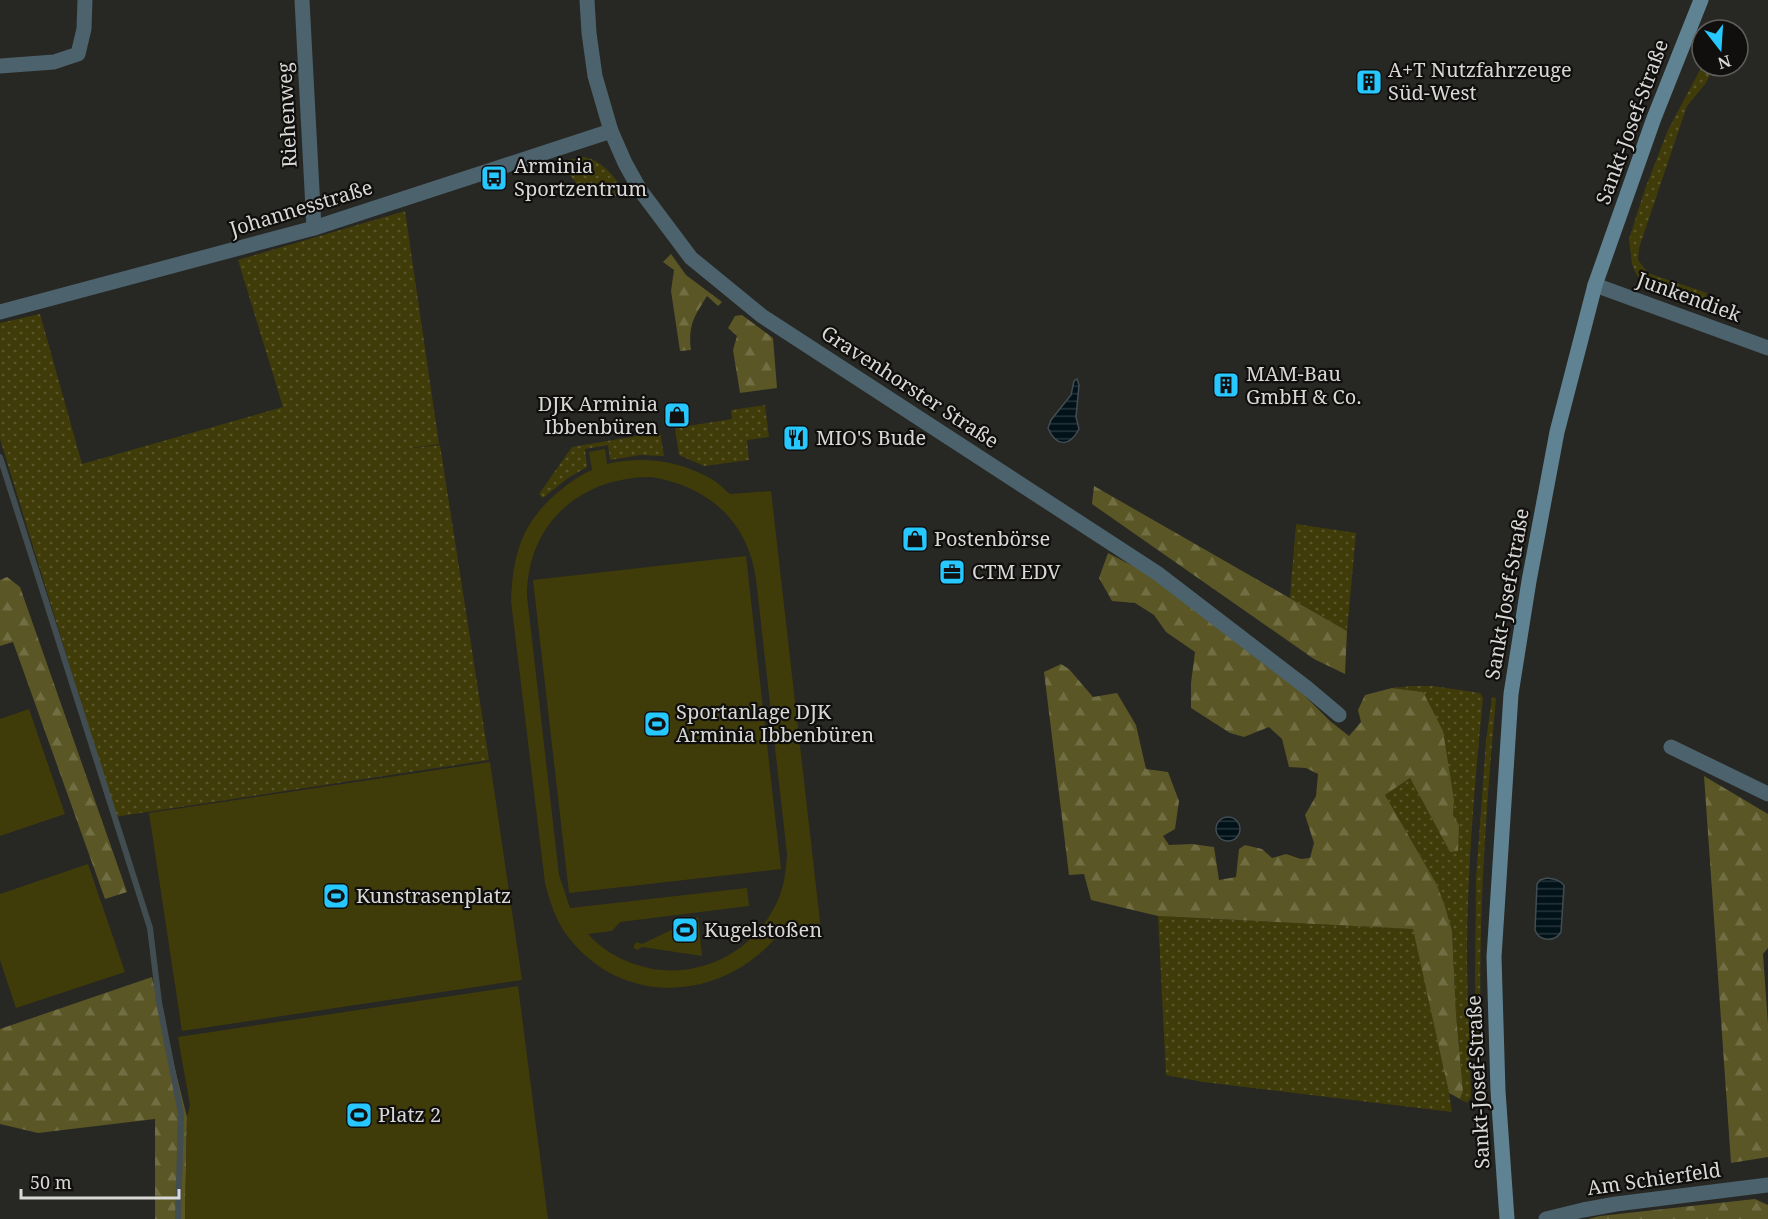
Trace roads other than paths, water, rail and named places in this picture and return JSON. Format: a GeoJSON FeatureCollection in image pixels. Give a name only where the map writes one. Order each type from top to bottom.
{"type":"FeatureCollection","features":[{"type":"Feature","properties":{"kind":"street"},"geometry":{"type":"LineString","coordinates":[[0,66],[54,62],[78,54],[84,29],[85,0]]}},
{"type":"Feature","properties":{"kind":"street","name":"Riehenweg"},"geometry":{"type":"LineString","coordinates":[[302,0],[314,228]]}},
{"type":"Feature","properties":{"kind":"street","name":"Gravenhorster Straße"},"geometry":{"type":"LineString","coordinates":[[587,0],[595,76],[611,131],[640,189],[691,258],[754,310],[1157,573],[1339,715]]}},
{"type":"Feature","properties":{"kind":"street","name":"Sankt-Josef-Straße"},"geometry":{"type":"LineString","coordinates":[[1507,1219],[1498,1091],[1494,957],[1510,694],[1557,432],[1595,285],[1654,118],[1701,0]]}},
{"type":"Feature","properties":{"kind":"street","name":"Johannesstraße"},"geometry":{"type":"LineString","coordinates":[[0,312],[314,228],[611,131]]}},
{"type":"Feature","properties":{"kind":"street","name":"Junkendiek"},"geometry":{"type":"LineString","coordinates":[[1595,285],[1768,348]]}},
{"type":"Feature","properties":{"kind":"street"},"geometry":{"type":"LineString","coordinates":[[1671,747],[1768,794]]}},
{"type":"Feature","properties":{"kind":"street","name":"Am Schierfeld"},"geometry":{"type":"LineString","coordinates":[[1546,1219],[1616,1204],[1768,1185]]}},
{"type":"Feature","properties":{"kind":"waterway"},"geometry":{"type":"LineString","coordinates":[[0,457],[150,928],[159,1002],[181,1114],[178,1219]]}},
{"type":"Feature","properties":{"kind":"place","name":"A+T Nutzfahrzeuge Süd-West"},"geometry":{"type":"Point","coordinates":[1369,82]}},
{"type":"Feature","properties":{"kind":"place","name":"Arminia Sportzentrum"},"geometry":{"type":"Point","coordinates":[494,178]}},
{"type":"Feature","properties":{"kind":"place","name":"MAM-Bau GmbH & Co."},"geometry":{"type":"Point","coordinates":[1226,385]}},
{"type":"Feature","properties":{"kind":"place","name":"DJK Arminia Ibbenbüren"},"geometry":{"type":"Point","coordinates":[677,415]}},
{"type":"Feature","properties":{"kind":"place","name":"MIO'S Bude"},"geometry":{"type":"Point","coordinates":[796,438]}},
{"type":"Feature","properties":{"kind":"place","name":"Postenbörse"},"geometry":{"type":"Point","coordinates":[915,539]}},
{"type":"Feature","properties":{"kind":"place","name":"CTM EDV"},"geometry":{"type":"Point","coordinates":[952,572]}},
{"type":"Feature","properties":{"kind":"place","name":"Sportanlage DJK Arminia Ibbenbüren"},"geometry":{"type":"Point","coordinates":[657,724]}},
{"type":"Feature","properties":{"kind":"place","name":"Kunstrasenplatz"},"geometry":{"type":"Point","coordinates":[336,896]}},
{"type":"Feature","properties":{"kind":"place","name":"Kugelstoßen"},"geometry":{"type":"Point","coordinates":[685,930]}},
{"type":"Feature","properties":{"kind":"place","name":"Platz 2"},"geometry":{"type":"Point","coordinates":[359,1115]}}]}
